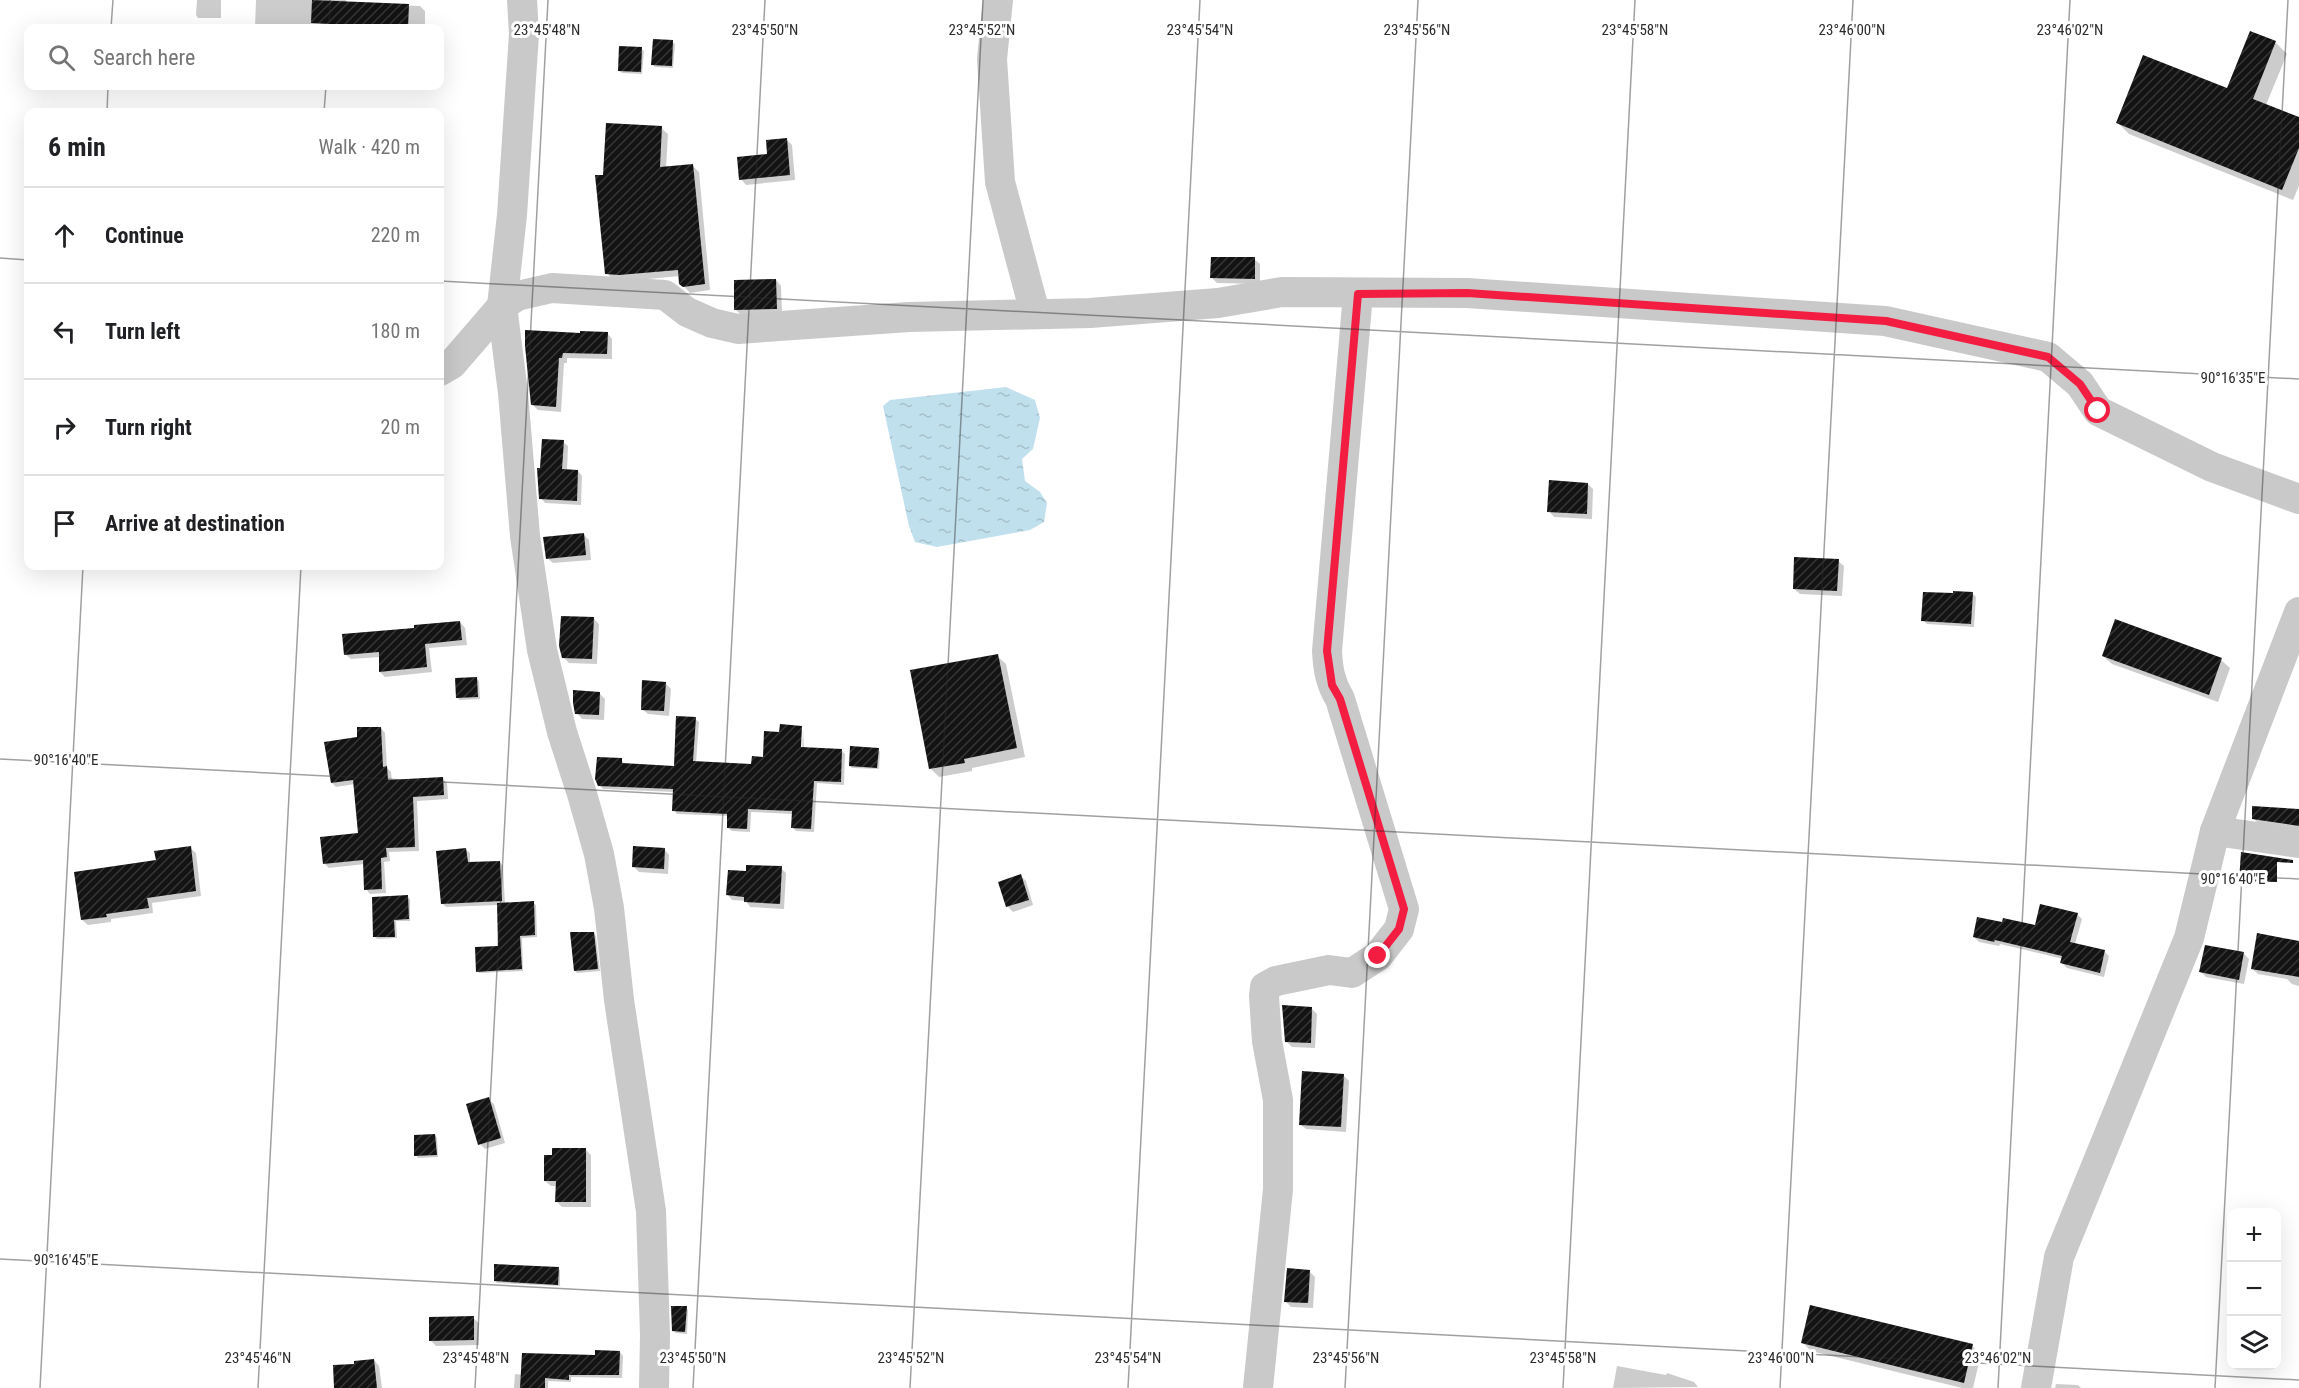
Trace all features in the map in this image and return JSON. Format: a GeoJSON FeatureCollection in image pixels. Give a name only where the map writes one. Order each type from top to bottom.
{"type":"FeatureCollection","features":[{"type":"Feature","properties":{"kind":"street"},"geometry":{"type":"LineString","coordinates":[[522,0],[524,34],[512,215],[502,306],[513,393],[525,536],[542,650],[562,732],[598,854],[609,908],[619,1000],[651,1211],[656,1335],[654,1388]]}},
{"type":"Feature","properties":{"kind":"street"},"geometry":{"type":"LineString","coordinates":[[998,0],[992,59],[1000,182],[1035,313]]}},
{"type":"Feature","properties":{"kind":"street"},"geometry":{"type":"LineString","coordinates":[[444,369],[452,364],[502,306],[517,296],[552,288],[665,295],[687,312],[712,323],[738,329],[909,317],[1090,313],[1218,303],[1282,292],[1467,293],[1886,321],[2048,357],[2080,384],[2098,411],[2212,467],[2299,499]]}},
{"type":"Feature","properties":{"kind":"street"},"geometry":{"type":"LineString","coordinates":[[1258,1388],[1278,1189],[1278,1100],[1267,1041],[1265,987],[1276,981],[1329,970],[1352,973],[1378,956],[1399,929],[1404,909],[1340,699],[1332,685],[1327,661],[1358,294]]}},
{"type":"Feature","properties":{"kind":"street"},"geometry":{"type":"LineString","coordinates":[[2036,1388],[2059,1257],[2189,938],[2215,831],[2299,612]]}},
{"type":"Feature","properties":{"kind":"street"},"geometry":{"type":"LineString","coordinates":[[2215,831],[2299,843]]}},
{"type":"Feature","properties":{"kind":"water"},"geometry":{"type":"Polygon","coordinates":[[[1006,387],[1035,400],[1040,418],[1033,449],[1022,459],[1025,481],[1040,492],[1047,503],[1044,522],[1030,530],[937,547],[915,542],[909,526],[883,406],[890,400],[1006,387]]]}},
{"type":"Feature","properties":{"kind":"building"},"geometry":{"type":"Polygon","coordinates":[[[312,0],[409,4],[408,24],[311,23],[312,0]]]}},
{"type":"Feature","properties":{"kind":"building"},"geometry":{"type":"Polygon","coordinates":[[[2250,31],[2276,41],[2253,99],[2299,117],[2299,148],[2282,190],[2116,123],[2143,55],[2227,88],[2250,31]]]}},
{"type":"Feature","properties":{"kind":"building"},"geometry":{"type":"Polygon","coordinates":[[[653,39],[673,40],[672,66],[651,65],[653,39]]]}},
{"type":"Feature","properties":{"kind":"building"},"geometry":{"type":"Polygon","coordinates":[[[619,46],[642,47],[641,72],[618,71],[619,46]]]}},
{"type":"Feature","properties":{"kind":"building"},"geometry":{"type":"Polygon","coordinates":[[[606,123],[662,126],[660,167],[693,164],[705,284],[683,287],[679,284],[678,270],[605,274],[595,175],[603,175],[606,123]]]}},
{"type":"Feature","properties":{"kind":"building"},"geometry":{"type":"Polygon","coordinates":[[[787,138],[790,175],[739,180],[737,157],[767,154],[766,140],[787,138]]]}},
{"type":"Feature","properties":{"kind":"building"},"geometry":{"type":"Polygon","coordinates":[[[1211,257],[1255,257],[1255,279],[1210,278],[1211,257]]]}},
{"type":"Feature","properties":{"kind":"building"},"geometry":{"type":"Polygon","coordinates":[[[776,279],[777,309],[734,310],[734,280],[776,279]]]}},
{"type":"Feature","properties":{"kind":"building"},"geometry":{"type":"Polygon","coordinates":[[[525,330],[608,332],[607,354],[563,353],[562,358],[559,358],[556,407],[531,405],[525,330]]]}},
{"type":"Feature","properties":{"kind":"building"},"geometry":{"type":"Polygon","coordinates":[[[542,439],[564,440],[562,469],[578,470],[577,501],[539,499],[537,468],[540,468],[542,439]]]}},
{"type":"Feature","properties":{"kind":"building"},"geometry":{"type":"Polygon","coordinates":[[[1549,480],[1588,483],[1587,514],[1547,512],[1549,480]]]}},
{"type":"Feature","properties":{"kind":"building"},"geometry":{"type":"Polygon","coordinates":[[[584,533],[586,555],[546,559],[543,537],[584,533]]]}},
{"type":"Feature","properties":{"kind":"building"},"geometry":{"type":"Polygon","coordinates":[[[1794,557],[1839,559],[1837,591],[1793,589],[1794,557]]]}},
{"type":"Feature","properties":{"kind":"building"},"geometry":{"type":"Polygon","coordinates":[[[1953,591],[1973,592],[1971,624],[1921,621],[1923,592],[1953,593],[1953,591]]]}},
{"type":"Feature","properties":{"kind":"building"},"geometry":{"type":"Polygon","coordinates":[[[561,616],[594,617],[592,659],[562,658],[559,646],[561,616]]]}},
{"type":"Feature","properties":{"kind":"building"},"geometry":{"type":"Polygon","coordinates":[[[2115,619],[2222,658],[2209,695],[2102,656],[2115,619]]]}},
{"type":"Feature","properties":{"kind":"building"},"geometry":{"type":"Polygon","coordinates":[[[460,621],[462,640],[425,644],[427,667],[379,672],[379,652],[344,655],[342,634],[414,628],[414,625],[460,621]]]}},
{"type":"Feature","properties":{"kind":"building"},"geometry":{"type":"Polygon","coordinates":[[[998,654],[1017,748],[964,759],[965,763],[929,769],[910,670],[998,654]]]}},
{"type":"Feature","properties":{"kind":"building"},"geometry":{"type":"Polygon","coordinates":[[[477,677],[478,697],[456,698],[455,678],[477,677]]]}},
{"type":"Feature","properties":{"kind":"building"},"geometry":{"type":"Polygon","coordinates":[[[642,680],[666,682],[664,711],[641,710],[642,680]]]}},
{"type":"Feature","properties":{"kind":"building"},"geometry":{"type":"Polygon","coordinates":[[[573,690],[600,692],[599,715],[575,714],[573,690]]]}},
{"type":"Feature","properties":{"kind":"building"},"geometry":{"type":"Polygon","coordinates":[[[676,716],[696,717],[693,761],[751,764],[752,756],[763,757],[764,731],[779,732],[780,724],[802,726],[801,747],[842,749],[841,782],[814,781],[811,829],[791,828],[792,811],[748,809],[747,829],[727,828],[727,814],[672,811],[673,789],[598,786],[595,779],[597,757],[622,758],[622,763],[674,766],[676,716]]]}},
{"type":"Feature","properties":{"kind":"building"},"geometry":{"type":"Polygon","coordinates":[[[357,727],[381,727],[383,767],[387,766],[388,780],[443,777],[444,795],[413,797],[415,847],[386,848],[387,857],[381,858],[382,889],[364,890],[363,860],[323,864],[320,837],[358,833],[353,780],[331,783],[324,742],[357,737],[357,727]]]}},
{"type":"Feature","properties":{"kind":"building"},"geometry":{"type":"Polygon","coordinates":[[[850,746],[879,748],[877,768],[849,766],[850,746]]]}},
{"type":"Feature","properties":{"kind":"building"},"geometry":{"type":"Polygon","coordinates":[[[2252,806],[2299,809],[2299,826],[2252,819],[2252,806]]]}},
{"type":"Feature","properties":{"kind":"building"},"geometry":{"type":"Polygon","coordinates":[[[191,846],[196,891],[147,898],[149,908],[81,920],[74,872],[156,860],[154,851],[191,846]]]}},
{"type":"Feature","properties":{"kind":"building"},"geometry":{"type":"Polygon","coordinates":[[[633,846],[665,848],[664,869],[632,867],[633,846]]]}},
{"type":"Feature","properties":{"kind":"building"},"geometry":{"type":"Polygon","coordinates":[[[466,848],[468,862],[500,861],[502,901],[441,904],[436,851],[466,848]]]}},
{"type":"Feature","properties":{"kind":"building"},"geometry":{"type":"Polygon","coordinates":[[[2241,852],[2293,860],[2293,863],[2277,862],[2277,882],[2239,881],[2241,852]]]}},
{"type":"Feature","properties":{"kind":"building"},"geometry":{"type":"Polygon","coordinates":[[[746,865],[782,866],[780,904],[744,902],[744,897],[726,895],[728,870],[746,871],[746,865]]]}},
{"type":"Feature","properties":{"kind":"building"},"geometry":{"type":"Polygon","coordinates":[[[1021,874],[1029,900],[1006,907],[998,882],[1021,874]]]}},
{"type":"Feature","properties":{"kind":"building"},"geometry":{"type":"Polygon","coordinates":[[[408,895],[409,919],[394,920],[395,937],[373,937],[372,897],[408,895]]]}},
{"type":"Feature","properties":{"kind":"building"},"geometry":{"type":"Polygon","coordinates":[[[534,901],[535,935],[520,936],[522,969],[476,972],[475,947],[498,946],[497,903],[534,901]]]}},
{"type":"Feature","properties":{"kind":"building"},"geometry":{"type":"Polygon","coordinates":[[[2040,904],[2078,913],[2070,942],[2105,950],[2100,973],[2060,963],[2062,956],[1973,937],[1977,917],[2002,922],[2003,918],[2035,925],[2040,904]]]}},
{"type":"Feature","properties":{"kind":"building"},"geometry":{"type":"Polygon","coordinates":[[[570,932],[594,932],[598,969],[574,971],[570,932]]]}},
{"type":"Feature","properties":{"kind":"building"},"geometry":{"type":"Polygon","coordinates":[[[2257,933],[2299,941],[2299,977],[2251,969],[2257,933]]]}},
{"type":"Feature","properties":{"kind":"building"},"geometry":{"type":"Polygon","coordinates":[[[2205,945],[2244,952],[2239,980],[2199,972],[2205,945]]]}},
{"type":"Feature","properties":{"kind":"building"},"geometry":{"type":"Polygon","coordinates":[[[1282,1005],[1312,1007],[1311,1043],[1285,1042],[1282,1005]]]}},
{"type":"Feature","properties":{"kind":"building"},"geometry":{"type":"Polygon","coordinates":[[[1302,1071],[1344,1074],[1341,1127],[1299,1125],[1302,1071]]]}},
{"type":"Feature","properties":{"kind":"building"},"geometry":{"type":"Polygon","coordinates":[[[489,1097],[501,1138],[478,1145],[466,1104],[489,1097]]]}},
{"type":"Feature","properties":{"kind":"building"},"geometry":{"type":"Polygon","coordinates":[[[435,1134],[437,1155],[414,1156],[414,1135],[435,1134]]]}},
{"type":"Feature","properties":{"kind":"building"},"geometry":{"type":"Polygon","coordinates":[[[552,1148],[586,1148],[586,1202],[555,1202],[556,1181],[544,1181],[544,1155],[552,1155],[552,1148]]]}},
{"type":"Feature","properties":{"kind":"building"},"geometry":{"type":"Polygon","coordinates":[[[494,1264],[559,1267],[558,1285],[494,1281],[494,1264]]]}},
{"type":"Feature","properties":{"kind":"building"},"geometry":{"type":"Polygon","coordinates":[[[1287,1268],[1310,1270],[1308,1303],[1284,1302],[1287,1268]]]}},
{"type":"Feature","properties":{"kind":"building"},"geometry":{"type":"Polygon","coordinates":[[[1810,1305],[1973,1344],[1964,1383],[1801,1343],[1810,1305]]]}},
{"type":"Feature","properties":{"kind":"building"},"geometry":{"type":"Polygon","coordinates":[[[671,1306],[687,1306],[685,1332],[672,1331],[671,1306]]]}},
{"type":"Feature","properties":{"kind":"building"},"geometry":{"type":"Polygon","coordinates":[[[474,1316],[474,1340],[429,1341],[429,1317],[474,1316]]]}},
{"type":"Feature","properties":{"kind":"building"},"geometry":{"type":"Polygon","coordinates":[[[595,1350],[620,1351],[619,1375],[569,1375],[569,1380],[545,1378],[545,1388],[520,1388],[522,1353],[595,1355],[595,1350]]]}},
{"type":"Feature","properties":{"kind":"building"},"geometry":{"type":"Polygon","coordinates":[[[374,1359],[377,1388],[334,1388],[333,1365],[354,1364],[354,1361],[374,1359]]]}},
{"type":"Feature","properties":{"kind":"route"},"geometry":{"type":"LineString","coordinates":[[1378,956],[1399,929],[1404,909],[1340,699],[1332,685],[1328,671],[1327,651],[1358,294],[1467,293],[1886,321],[2048,357],[2080,384],[2098,411]]}}]}
